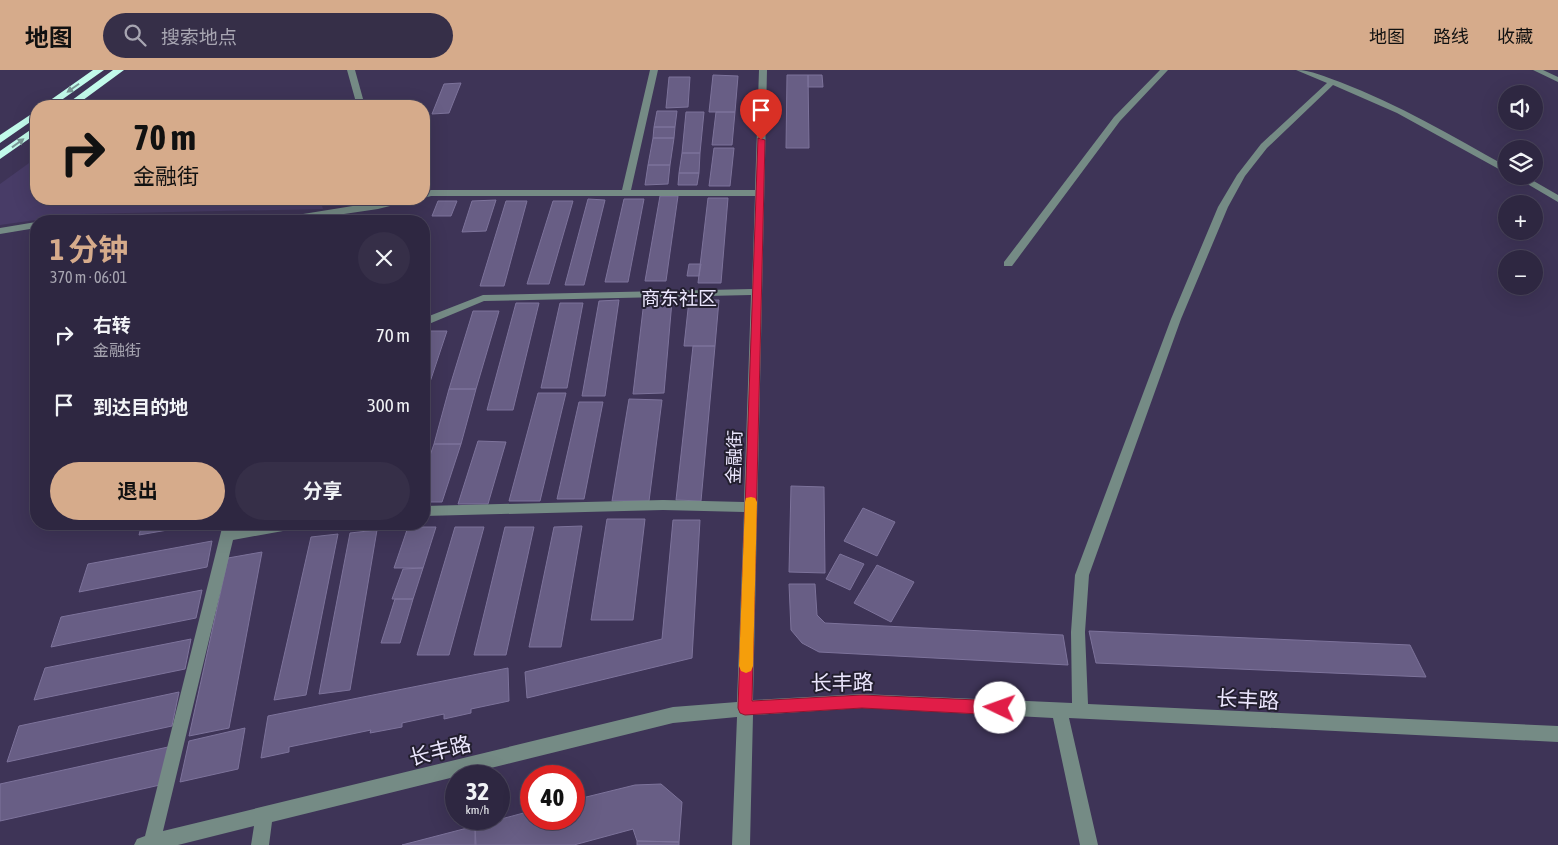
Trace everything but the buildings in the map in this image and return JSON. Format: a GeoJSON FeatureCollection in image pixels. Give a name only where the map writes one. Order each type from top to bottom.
{"type":"FeatureCollection","features":[{"type":"Feature","properties":{"kind":"highway"},"geometry":{"type":"LineString","coordinates":[[56,100],[99,70]]}},
{"type":"Feature","properties":{"kind":"highway"},"geometry":{"type":"LineString","coordinates":[[77,100],[119,70]]}},
{"type":"Feature","properties":{"kind":"highway"},"geometry":{"type":"LineString","coordinates":[[0,140],[30,118]]}},
{"type":"Feature","properties":{"kind":"highway"},"geometry":{"type":"LineString","coordinates":[[0,156],[30,134]]}},
{"type":"Feature","properties":{"kind":"street"},"geometry":{"type":"LineString","coordinates":[[351,70],[359,100]]}},
{"type":"Feature","properties":{"kind":"street"},"geometry":{"type":"LineString","coordinates":[[626,193],[654,70]]}},
{"type":"Feature","properties":{"kind":"street","name":"金融街"},"geometry":{"type":"LineString","coordinates":[[741,845],[763,70]]}},
{"type":"Feature","properties":{"kind":"street"},"geometry":{"type":"LineString","coordinates":[[1008,264],[1117,119],[1144,88],[1164,70]]}},
{"type":"Feature","properties":{"kind":"street"},"geometry":{"type":"LineString","coordinates":[[1300,70],[1400,111],[1498,166]]}},
{"type":"Feature","properties":{"kind":"street"},"geometry":{"type":"LineString","coordinates":[[1537,70],[1558,80]]}},
{"type":"Feature","properties":{"kind":"street"},"geometry":{"type":"LineString","coordinates":[[1080,712],[1078,632],[1082,575],[1176,319],[1223,206],[1241,176],[1264,146],[1332,82]]}},
{"type":"Feature","properties":{"kind":"street"},"geometry":{"type":"LineString","coordinates":[[1534,185],[1558,199]]}},
{"type":"Feature","properties":{"kind":"street"},"geometry":{"type":"LineString","coordinates":[[430,193],[760,192]]}},
{"type":"Feature","properties":{"kind":"street"},"geometry":{"type":"LineString","coordinates":[[314,215],[368,205]]}},
{"type":"Feature","properties":{"kind":"street"},"geometry":{"type":"LineString","coordinates":[[0,231],[30,226]]}},
{"type":"Feature","properties":{"kind":"street"},"geometry":{"type":"LineString","coordinates":[[430,320],[482,298],[757,292]]}},
{"type":"Feature","properties":{"kind":"street"},"geometry":{"type":"LineString","coordinates":[[430,511],[663,505],[750,507]]}},
{"type":"Feature","properties":{"kind":"street"},"geometry":{"type":"LineString","coordinates":[[147,844],[229,530]]}},
{"type":"Feature","properties":{"kind":"street","name":"长丰路"},"geometry":{"type":"LineString","coordinates":[[147,844],[673,715],[745,708],[862,701],[1558,734]]}},
{"type":"Feature","properties":{"kind":"street"},"geometry":{"type":"LineString","coordinates":[[1059,711],[1089,845]]}},
{"type":"Feature","properties":{"kind":"street"},"geometry":{"type":"LineString","coordinates":[[260,845],[264,815]]}},
{"type":"Feature","properties":{"kind":"shaded area"},"geometry":{"type":"Polygon","coordinates":[[[30,162],[30,205],[322,205],[323,209],[30,215],[30,221],[0,225],[0,184],[30,162]]]}},
{"type":"Feature","properties":{"kind":"slow traffic"},"geometry":{"type":"LineString","coordinates":[[746,666],[751,502]]}},
{"type":"Feature","properties":{"kind":"district","name":"商东社区"},"geometry":{"type":"Point","coordinates":[679,298]}},
{"type":"Feature","properties":{"kind":"route"},"geometry":{"type":"LineString","coordinates":[[761,140],[745,708],[862,701],[1000,708]]}}]}
